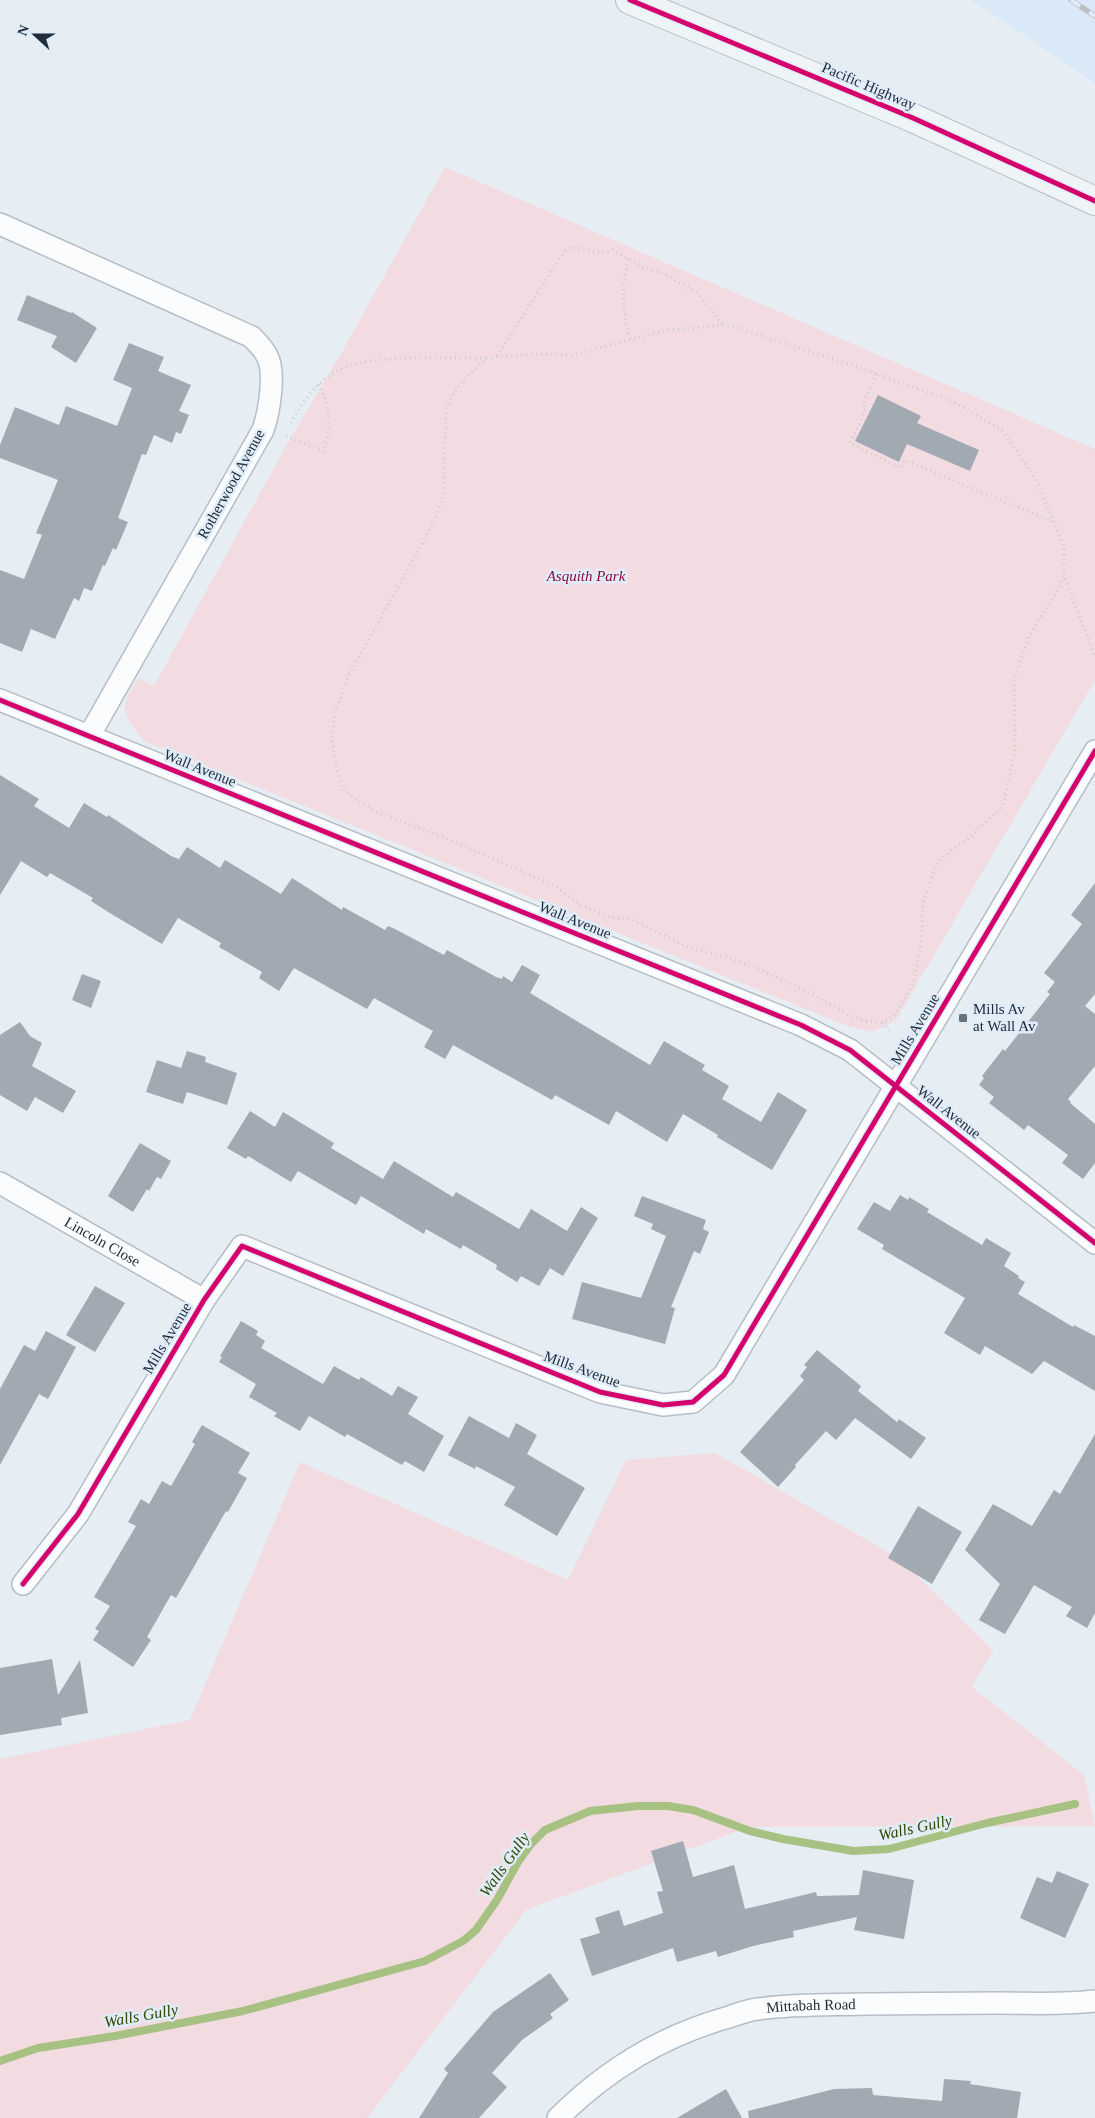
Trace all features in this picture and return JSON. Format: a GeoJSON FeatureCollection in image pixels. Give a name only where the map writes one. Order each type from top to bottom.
{"type":"FeatureCollection","features":[{"type":"Feature","properties":{"kind":"main road","name":"Pacific Highway"},"geometry":{"type":"LineString","coordinates":[[630,0],[914,118],[1095,201]]}},
{"type":"Feature","properties":{"kind":"street","name":"Rotherwood Avenue"},"geometry":{"type":"LineString","coordinates":[[0,224],[252,337],[268,356],[272,379],[263,430],[89,736]]}},
{"type":"Feature","properties":{"kind":"street","name":"Wall Avenue"},"geometry":{"type":"LineString","coordinates":[[0,700],[801,1025],[850,1050],[1095,1243]]}},
{"type":"Feature","properties":{"kind":"street","name":"Mills Avenue"},"geometry":{"type":"LineString","coordinates":[[23,1584],[78,1514],[204,1300],[242,1246],[600,1392],[663,1405],[693,1402],[724,1375],[1095,751]]}},
{"type":"Feature","properties":{"kind":"street","name":"Lincoln Close"},"geometry":{"type":"LineString","coordinates":[[0,1183],[204,1300]]}},
{"type":"Feature","properties":{"kind":"street","name":"Mittabah Road"},"geometry":{"type":"LineString","coordinates":[[558,2118],[580,2096],[600,2080],[620,2066],[675,2035],[756,2009],[801,2005],[999,2003],[1065,2005],[1095,2001]]}},
{"type":"Feature","properties":{"kind":"path"},"geometry":{"type":"LineString","coordinates":[[496,356],[566,250],[574,246],[581,247],[595,254],[603,254],[612,249],[643,267],[662,273],[696,292],[724,326]]}},
{"type":"Feature","properties":{"kind":"path"},"geometry":{"type":"LineString","coordinates":[[628,259],[623,282],[622,306],[630,339]]}},
{"type":"Feature","properties":{"kind":"path"},"geometry":{"type":"LineString","coordinates":[[285,435],[300,406],[319,384],[345,368],[373,361],[573,355],[667,330],[730,325],[877,374],[956,403],[1003,431],[1036,481],[1054,522],[1064,547],[1064,577],[1095,656]]}},
{"type":"Feature","properties":{"kind":"path"},"geometry":{"type":"LineString","coordinates":[[487,358],[466,376],[452,395],[446,411],[443,497],[435,520],[348,677],[335,713],[332,740],[337,770],[343,789],[359,802],[377,812],[458,843],[557,887],[579,904],[610,917],[633,920],[690,948],[726,957],[756,968],[808,992],[849,1015],[865,1021],[883,1022],[895,1015],[913,984],[921,946],[922,902],[938,861],[970,836],[1003,806],[1016,750],[1014,680],[1029,636],[1064,577]]}},
{"type":"Feature","properties":{"kind":"path"},"geometry":{"type":"LineString","coordinates":[[877,374],[863,404],[866,409],[850,443],[901,468],[905,460],[1054,522]]}},
{"type":"Feature","properties":{"kind":"path"},"geometry":{"type":"LineString","coordinates":[[304,443],[322,453],[330,429],[328,403],[319,384]]}},
{"type":"Feature","properties":{"kind":"path"},"geometry":{"type":"LineString","coordinates":[[883,1022],[889,1031]]}},
{"type":"Feature","properties":{"kind":"shaded area"},"geometry":{"type":"Polygon","coordinates":[[[971,0],[1095,0],[1095,83],[1018,31],[971,0]]]}},
{"type":"Feature","properties":{"kind":"green space","name":"Asquith Park"},"geometry":{"type":"Polygon","coordinates":[[[445,167],[1095,449],[1095,680],[896,1020],[872,1032],[845,1025],[144,741],[127,717],[125,704],[132,688],[138,678],[154,686],[291,437],[342,352],[445,167]]]}},
{"type":"Feature","properties":{"kind":"green space"},"geometry":{"type":"Polygon","coordinates":[[[715,1453],[900,1559],[993,1650],[972,1687],[1084,1775],[1095,1826],[749,1827],[526,1910],[367,2118],[0,2118],[0,1759],[190,1720],[300,1462],[568,1580],[626,1460],[715,1453]]]}},
{"type":"Feature","properties":{"kind":"building"},"geometry":{"type":"Polygon","coordinates":[[[27,295],[72,312],[97,328],[76,363],[51,347],[57,336],[17,320],[27,295]]]}},
{"type":"Feature","properties":{"kind":"building"},"geometry":{"type":"Polygon","coordinates":[[[129,343],[164,357],[158,371],[191,385],[179,411],[189,415],[181,434],[176,432],[172,443],[154,435],[146,455],[142,454],[118,518],[128,522],[116,550],[113,548],[105,566],[103,565],[92,591],[84,588],[79,601],[74,598],[55,639],[31,629],[22,652],[0,643],[0,570],[24,579],[42,535],[36,533],[58,480],[0,458],[0,445],[15,407],[59,425],[66,406],[117,426],[132,388],[113,380],[129,343]]]}},
{"type":"Feature","properties":{"kind":"building"},"geometry":{"type":"Polygon","coordinates":[[[878,395],[921,416],[917,423],[979,450],[970,471],[907,444],[899,462],[855,441],[878,395]]]}},
{"type":"Feature","properties":{"kind":"building"},"geometry":{"type":"Polygon","coordinates":[[[0,775],[39,799],[34,806],[69,828],[84,803],[107,817],[108,815],[171,856],[179,859],[187,847],[220,868],[225,860],[281,894],[292,878],[342,910],[343,907],[385,930],[388,926],[395,929],[444,955],[447,950],[496,977],[502,979],[503,976],[512,982],[522,965],[540,975],[530,993],[650,1065],[664,1041],[705,1065],[702,1070],[729,1086],[722,1099],[761,1122],[778,1092],[807,1110],[772,1170],[683,1114],[667,1142],[616,1111],[609,1125],[555,1095],[552,1100],[453,1045],[445,1059],[424,1047],[433,1031],[374,998],[367,1009],[294,968],[279,991],[259,978],[262,972],[219,947],[221,943],[178,918],[162,944],[91,901],[93,898],[50,873],[47,877],[21,861],[0,895],[0,775]]]}},
{"type":"Feature","properties":{"kind":"building"},"geometry":{"type":"Polygon","coordinates":[[[1095,883],[1095,994],[1085,1006],[1095,1014],[1095,1066],[1068,1099],[1070,1103],[1095,1124],[1095,1163],[1083,1179],[1062,1163],[1068,1155],[1028,1125],[1024,1130],[989,1103],[994,1097],[979,1085],[984,1078],[982,1076],[1003,1049],[1005,1051],[1050,994],[1047,992],[1055,982],[1044,973],[1082,924],[1071,915],[1095,883]]]}},
{"type":"Feature","properties":{"kind":"building"},"geometry":{"type":"Polygon","coordinates":[[[82,974],[101,981],[91,1008],[72,1000],[82,974]]]}},
{"type":"Feature","properties":{"kind":"building"},"geometry":{"type":"Polygon","coordinates":[[[20,1022],[30,1036],[42,1043],[32,1066],[76,1091],[63,1113],[35,1097],[27,1111],[0,1095],[0,1035],[20,1022]]]}},
{"type":"Feature","properties":{"kind":"building"},"geometry":{"type":"Polygon","coordinates":[[[187,1051],[206,1057],[205,1062],[237,1073],[227,1105],[187,1092],[183,1104],[146,1092],[157,1060],[181,1068],[187,1051]]]}},
{"type":"Feature","properties":{"kind":"building"},"geometry":{"type":"Polygon","coordinates":[[[250,1111],[275,1127],[283,1112],[334,1143],[331,1148],[383,1179],[394,1161],[453,1197],[456,1192],[519,1229],[531,1209],[567,1231],[581,1207],[598,1218],[563,1276],[550,1268],[539,1286],[521,1276],[517,1282],[496,1269],[497,1265],[463,1245],[461,1249],[426,1229],[424,1234],[361,1196],[356,1205],[298,1171],[291,1182],[248,1156],[246,1159],[227,1148],[250,1111]]]}},
{"type":"Feature","properties":{"kind":"building"},"geometry":{"type":"Polygon","coordinates":[[[140,1143],[171,1161],[161,1179],[157,1177],[133,1212],[108,1196],[140,1143]]]}},
{"type":"Feature","properties":{"kind":"building"},"geometry":{"type":"Polygon","coordinates":[[[900,1195],[908,1200],[909,1197],[929,1209],[927,1212],[982,1245],[986,1238],[1011,1253],[1004,1266],[1025,1282],[1018,1294],[1073,1327],[1074,1325],[1095,1336],[1095,1391],[1044,1361],[1032,1374],[985,1346],[980,1355],[944,1333],[965,1298],[882,1249],[884,1245],[857,1229],[874,1202],[890,1211],[900,1195]]]}},
{"type":"Feature","properties":{"kind":"building"},"geometry":{"type":"Polygon","coordinates":[[[642,1196],[706,1220],[703,1229],[709,1232],[700,1254],[694,1251],[671,1307],[675,1308],[665,1344],[572,1319],[582,1282],[641,1298],[666,1236],[651,1229],[653,1224],[634,1216],[642,1196]]]}},
{"type":"Feature","properties":{"kind":"building"},"geometry":{"type":"Polygon","coordinates":[[[95,1286],[125,1303],[95,1352],[66,1335],[95,1286]]]}},
{"type":"Feature","properties":{"kind":"building"},"geometry":{"type":"Polygon","coordinates":[[[241,1321],[258,1331],[256,1335],[265,1341],[261,1348],[323,1384],[334,1366],[359,1380],[361,1377],[392,1396],[398,1386],[418,1397],[408,1414],[444,1436],[424,1472],[405,1461],[402,1465],[347,1434],[345,1437],[309,1416],[300,1431],[274,1416],[277,1413],[249,1397],[256,1384],[219,1362],[222,1357],[220,1356],[241,1321]]]}},
{"type":"Feature","properties":{"kind":"building"},"geometry":{"type":"Polygon","coordinates":[[[46,1331],[76,1347],[48,1399],[39,1394],[0,1465],[0,1389],[24,1345],[35,1351],[46,1331]]]}},
{"type":"Feature","properties":{"kind":"building"},"geometry":{"type":"Polygon","coordinates":[[[817,1350],[861,1386],[858,1391],[897,1422],[899,1419],[926,1438],[911,1459],[855,1418],[836,1440],[826,1431],[778,1487],[740,1452],[804,1380],[800,1376],[807,1367],[804,1365],[817,1350]]]}},
{"type":"Feature","properties":{"kind":"building"},"geometry":{"type":"Polygon","coordinates":[[[469,1416],[509,1438],[516,1423],[537,1435],[527,1454],[585,1488],[557,1536],[504,1505],[515,1487],[476,1466],[475,1469],[448,1455],[469,1416]]]}},
{"type":"Feature","properties":{"kind":"building"},"geometry":{"type":"Polygon","coordinates":[[[202,1425],[250,1453],[238,1473],[247,1478],[176,1598],[171,1595],[147,1637],[151,1640],[133,1667],[93,1640],[99,1631],[95,1629],[110,1606],[94,1597],[136,1526],[128,1522],[141,1499],[149,1504],[162,1481],[171,1486],[195,1444],[192,1442],[202,1425]]]}},
{"type":"Feature","properties":{"kind":"building"},"geometry":{"type":"Polygon","coordinates":[[[1095,1434],[1095,1613],[1087,1628],[1066,1616],[1072,1607],[1034,1585],[1005,1634],[979,1620],[1000,1584],[965,1550],[993,1504],[1032,1526],[1054,1490],[1060,1494],[1095,1434]]]}},
{"type":"Feature","properties":{"kind":"building"},"geometry":{"type":"Polygon","coordinates":[[[918,1506],[962,1532],[932,1584],[888,1558],[918,1506]]]}},
{"type":"Feature","properties":{"kind":"building"},"geometry":{"type":"Polygon","coordinates":[[[52,1659],[58,1695],[80,1660],[88,1713],[61,1718],[62,1725],[0,1735],[0,1668],[52,1659]]]}},
{"type":"Feature","properties":{"kind":"building"},"geometry":{"type":"Polygon","coordinates":[[[683,1841],[693,1877],[734,1865],[745,1909],[816,1892],[817,1896],[859,1895],[863,1870],[914,1880],[904,1939],[854,1930],[857,1917],[793,1931],[794,1937],[753,1946],[718,1957],[716,1951],[677,1962],[673,1948],[592,1976],[580,1939],[600,1933],[595,1918],[619,1910],[624,1926],[663,1913],[657,1892],[663,1891],[651,1851],[683,1841]]]}},
{"type":"Feature","properties":{"kind":"building"},"geometry":{"type":"Polygon","coordinates":[[[1057,1871],[1089,1884],[1065,1938],[1020,1918],[1037,1877],[1052,1883],[1057,1871]]]}},
{"type":"Feature","properties":{"kind":"building"},"geometry":{"type":"Polygon","coordinates":[[[550,1973],[569,2000],[550,2014],[553,2018],[522,2040],[492,2073],[507,2087],[479,2118],[419,2118],[448,2073],[444,2069],[493,2012],[550,1973]]]}},
{"type":"Feature","properties":{"kind":"building"},"geometry":{"type":"Polygon","coordinates":[[[944,2079],[971,2081],[970,2084],[1021,2092],[1017,2118],[749,2118],[748,2111],[834,2089],[872,2088],[873,2095],[942,2101],[944,2079]]]}},
{"type":"Feature","properties":{"kind":"building"},"geometry":{"type":"Polygon","coordinates":[[[726,2089],[742,2118],[677,2118],[726,2089]]]}},
{"type":"Feature","properties":{"kind":"waterway","name":"Walls Gully"},"geometry":{"type":"LineString","coordinates":[[0,2061],[38,2048],[115,2036],[243,2011],[425,1961],[463,1941],[476,1930],[497,1900],[518,1862],[531,1844],[545,1830],[590,1811],[638,1806],[668,1806],[693,1810],[750,1831],[783,1839],[853,1851],[889,1849],[987,1823],[1075,1804]]}},
{"type":"Feature","properties":{"kind":"railway"},"geometry":{"type":"LineString","coordinates":[[1071,0],[1095,16]]}},
{"type":"Feature","properties":{"kind":"cycle path"},"geometry":{"type":"LineString","coordinates":[[630,0],[913,118],[1095,201]]}},
{"type":"Feature","properties":{"kind":"cycle path"},"geometry":{"type":"LineString","coordinates":[[0,700],[801,1025],[850,1050],[1095,1243]]}},
{"type":"Feature","properties":{"kind":"cycle path"},"geometry":{"type":"LineString","coordinates":[[23,1584],[78,1514],[204,1300],[242,1246],[600,1392],[663,1405],[693,1402],[724,1375],[1095,751]]}},
{"type":"Feature","properties":{"kind":"place","name":"Mills Av at Wall Av"},"geometry":{"type":"Point","coordinates":[963,1018]}}]}
